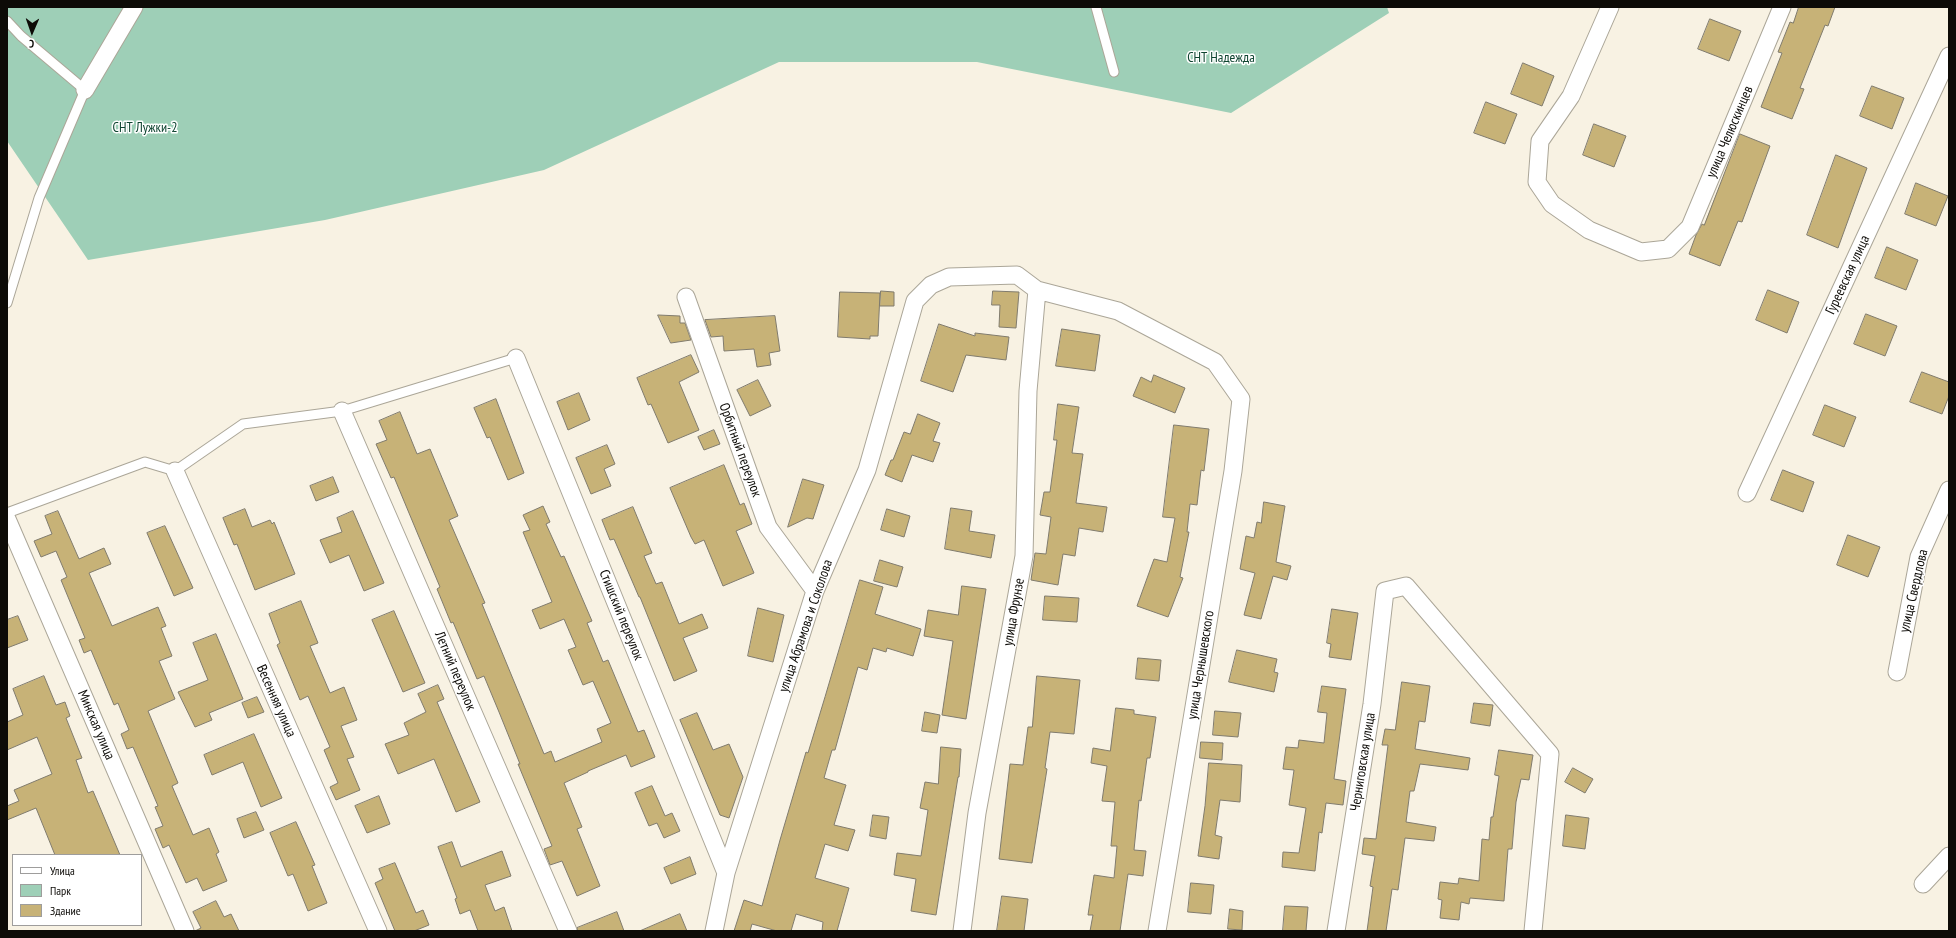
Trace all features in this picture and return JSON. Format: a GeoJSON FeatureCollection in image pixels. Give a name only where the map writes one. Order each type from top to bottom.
{"type":"FeatureCollection","features":[{"type":"Feature","properties":{"kind":"street"},"geometry":{"type":"LineString","coordinates":[[85,90],[134,7]]}},
{"type":"Feature","properties":{"kind":"street","name":"улица Челюскинцев"},"geometry":{"type":"LineString","coordinates":[[1610,7],[1571,96],[1540,141],[1537,182],[1552,204],[1589,230],[1641,252],[1668,250],[1690,227],[1782,7]]}},
{"type":"Feature","properties":{"kind":"street","name":"Гуреевская улица"},"geometry":{"type":"LineString","coordinates":[[1747,493],[1949,56]]}},
{"type":"Feature","properties":{"kind":"street","name":"улица Абрамова и Соколова"},"geometry":{"type":"LineString","coordinates":[[714,931],[726,873],[815,591],[867,470],[915,301],[931,285],[950,277],[1017,275],[1037,290]]}},
{"type":"Feature","properties":{"kind":"street","name":"улица Чернышевского"},"geometry":{"type":"LineString","coordinates":[[1037,290],[1118,311],[1216,362],[1242,399],[1233,471],[1157,931]]}},
{"type":"Feature","properties":{"kind":"street","name":"улица Фрунзе"},"geometry":{"type":"LineString","coordinates":[[962,931],[977,813],[1024,556],[1028,391],[1037,290]]}},
{"type":"Feature","properties":{"kind":"street","name":"Орбитный переулок"},"geometry":{"type":"LineString","coordinates":[[686,298],[768,527],[815,591]]}},
{"type":"Feature","properties":{"kind":"street","name":"Стишский переулок"},"geometry":{"type":"LineString","coordinates":[[516,358],[726,873]]}},
{"type":"Feature","properties":{"kind":"street","name":"Летний переулок"},"geometry":{"type":"LineString","coordinates":[[342,411],[568,931]]}},
{"type":"Feature","properties":{"kind":"street","name":"Весенняя улица"},"geometry":{"type":"LineString","coordinates":[[175,471],[378,931]]}},
{"type":"Feature","properties":{"kind":"street","name":"улица Свердлова"},"geometry":{"type":"LineString","coordinates":[[1897,672],[1919,557],[1949,490]]}},
{"type":"Feature","properties":{"kind":"street","name":"Минская улица"},"geometry":{"type":"LineString","coordinates":[[7,519],[185,931]]}},
{"type":"Feature","properties":{"kind":"street","name":"Черниговская улица"},"geometry":{"type":"LineString","coordinates":[[1336,931],[1372,704],[1385,592],[1406,586],[1550,754],[1533,931]]}},
{"type":"Feature","properties":{"kind":"street"},"geometry":{"type":"LineString","coordinates":[[1923,884],[1949,856]]}},
{"type":"Feature","properties":{"kind":"lane"},"geometry":{"type":"LineString","coordinates":[[1096,7],[1114,72]]}},
{"type":"Feature","properties":{"kind":"lane"},"geometry":{"type":"LineString","coordinates":[[7,21],[21,36],[85,90],[39,198],[7,303]]}},
{"type":"Feature","properties":{"kind":"lane"},"geometry":{"type":"LineString","coordinates":[[7,513],[145,462],[175,471],[243,424],[342,411],[516,358]]}},
{"type":"Feature","properties":{"kind":"green space","name":"СНТ Лужки-2"},"geometry":{"type":"Polygon","coordinates":[[[7,7],[1387,7],[1389,13],[1231,113],[977,62],[779,62],[544,170],[325,220],[88,260],[7,141],[7,7]]]}},
{"type":"Feature","properties":{"kind":"building"},"geometry":{"type":"Polygon","coordinates":[[[1799,7],[1835,7],[1828,26],[1825,25],[1800,88],[1804,89],[1792,119],[1761,107],[1782,53],[1778,52],[1790,22],[1793,23],[1799,7]]]}},
{"type":"Feature","properties":{"kind":"building"},"geometry":{"type":"Polygon","coordinates":[[[1710,19],[1741,31],[1729,61],[1698,49],[1710,19]]]}},
{"type":"Feature","properties":{"kind":"building"},"geometry":{"type":"Polygon","coordinates":[[[1523,63],[1554,76],[1542,106],[1511,94],[1523,63]]]}},
{"type":"Feature","properties":{"kind":"building"},"geometry":{"type":"Polygon","coordinates":[[[1872,86],[1904,98],[1892,129],[1860,116],[1872,86]]]}},
{"type":"Feature","properties":{"kind":"building"},"geometry":{"type":"Polygon","coordinates":[[[1486,102],[1517,114],[1505,144],[1474,133],[1486,102]]]}},
{"type":"Feature","properties":{"kind":"building"},"geometry":{"type":"Polygon","coordinates":[[[1594,124],[1626,136],[1614,167],[1583,155],[1594,124]]]}},
{"type":"Feature","properties":{"kind":"building"},"geometry":{"type":"Polygon","coordinates":[[[1740,134],[1770,146],[1742,222],[1738,221],[1720,266],[1689,254],[1696,235],[1702,224],[1704,225],[1740,134]]]}},
{"type":"Feature","properties":{"kind":"building"},"geometry":{"type":"Polygon","coordinates":[[[1836,155],[1867,168],[1838,248],[1807,235],[1836,155]]]}},
{"type":"Feature","properties":{"kind":"building"},"geometry":{"type":"Polygon","coordinates":[[[1916,183],[1948,196],[1936,226],[1905,214],[1916,183]]]}},
{"type":"Feature","properties":{"kind":"building"},"geometry":{"type":"Polygon","coordinates":[[[1887,247],[1918,260],[1906,290],[1875,278],[1887,247]]]}},
{"type":"Feature","properties":{"kind":"building"},"geometry":{"type":"Polygon","coordinates":[[[1768,290],[1799,302],[1787,333],[1756,320],[1768,290]]]}},
{"type":"Feature","properties":{"kind":"building"},"geometry":{"type":"Polygon","coordinates":[[[881,291],[894,292],[894,306],[880,306],[881,291]]]}},
{"type":"Feature","properties":{"kind":"building"},"geometry":{"type":"Polygon","coordinates":[[[993,291],[1019,292],[1016,328],[999,327],[1000,305],[992,305],[993,291]]]}},
{"type":"Feature","properties":{"kind":"building"},"geometry":{"type":"Polygon","coordinates":[[[840,292],[880,293],[878,336],[870,336],[870,339],[838,337],[840,292]]]}},
{"type":"Feature","properties":{"kind":"building"},"geometry":{"type":"Polygon","coordinates":[[[1866,314],[1897,326],[1885,356],[1854,344],[1866,314]]]}},
{"type":"Feature","properties":{"kind":"building"},"geometry":{"type":"Polygon","coordinates":[[[658,315],[680,316],[680,323],[685,323],[691,340],[671,343],[658,315]]]}},
{"type":"Feature","properties":{"kind":"building"},"geometry":{"type":"Polygon","coordinates":[[[775,316],[780,351],[769,353],[771,365],[757,367],[754,349],[724,351],[723,336],[711,337],[705,320],[775,316]]]}},
{"type":"Feature","properties":{"kind":"building"},"geometry":{"type":"Polygon","coordinates":[[[939,324],[975,336],[975,333],[1009,337],[1006,360],[966,355],[953,392],[921,381],[939,324]]]}},
{"type":"Feature","properties":{"kind":"building"},"geometry":{"type":"Polygon","coordinates":[[[1062,329],[1100,335],[1095,371],[1056,366],[1062,329]]]}},
{"type":"Feature","properties":{"kind":"building"},"geometry":{"type":"Polygon","coordinates":[[[691,355],[699,372],[679,382],[699,430],[668,443],[651,404],[648,405],[637,378],[691,355]]]}},
{"type":"Feature","properties":{"kind":"building"},"geometry":{"type":"Polygon","coordinates":[[[1922,372],[1949,382],[1949,396],[1942,414],[1910,402],[1922,372]]]}},
{"type":"Feature","properties":{"kind":"building"},"geometry":{"type":"Polygon","coordinates":[[[1154,375],[1185,388],[1175,413],[1133,396],[1141,377],[1151,382],[1154,375]]]}},
{"type":"Feature","properties":{"kind":"building"},"geometry":{"type":"Polygon","coordinates":[[[758,380],[771,406],[750,416],[737,390],[758,380]]]}},
{"type":"Feature","properties":{"kind":"building"},"geometry":{"type":"Polygon","coordinates":[[[579,393],[590,420],[568,430],[557,402],[579,393]]]}},
{"type":"Feature","properties":{"kind":"building"},"geometry":{"type":"Polygon","coordinates":[[[496,399],[524,473],[508,480],[490,437],[487,438],[474,408],[496,399]]]}},
{"type":"Feature","properties":{"kind":"building"},"geometry":{"type":"Polygon","coordinates":[[[1058,404],[1079,407],[1072,453],[1083,454],[1076,503],[1107,507],[1103,532],[1079,528],[1075,556],[1063,554],[1058,585],[1031,580],[1035,553],[1046,554],[1051,517],[1040,515],[1044,492],[1050,492],[1057,440],[1054,440],[1058,404]]]}},
{"type":"Feature","properties":{"kind":"building"},"geometry":{"type":"Polygon","coordinates":[[[1825,405],[1856,417],[1844,447],[1813,435],[1825,405]]]}},
{"type":"Feature","properties":{"kind":"building"},"geometry":{"type":"Polygon","coordinates":[[[400,412],[417,454],[430,449],[458,516],[449,520],[485,603],[482,604],[544,754],[551,751],[555,762],[602,742],[597,729],[611,723],[593,681],[583,685],[568,650],[576,647],[564,619],[540,629],[532,610],[552,602],[523,532],[530,530],[523,515],[543,506],[550,522],[546,524],[561,557],[564,556],[592,621],[587,623],[603,662],[608,660],[638,732],[644,730],[655,757],[631,767],[626,755],[564,783],[582,827],[577,829],[600,886],[577,896],[562,861],[550,865],[544,849],[552,846],[518,764],[520,764],[499,712],[484,676],[477,679],[453,622],[451,623],[437,589],[440,587],[394,477],[391,478],[376,444],[387,440],[379,421],[400,412]]]}},
{"type":"Feature","properties":{"kind":"building"},"geometry":{"type":"Polygon","coordinates":[[[918,414],[940,423],[933,441],[940,443],[933,462],[912,455],[902,482],[885,475],[891,460],[893,460],[904,432],[910,434],[918,414]]]}},
{"type":"Feature","properties":{"kind":"building"},"geometry":{"type":"Polygon","coordinates":[[[1174,425],[1209,429],[1204,471],[1201,470],[1197,505],[1190,504],[1187,532],[1189,532],[1180,577],[1183,578],[1168,617],[1137,606],[1154,559],[1167,562],[1175,518],[1163,517],[1174,425]]]}},
{"type":"Feature","properties":{"kind":"building"},"geometry":{"type":"Polygon","coordinates":[[[714,430],[720,444],[704,450],[698,437],[714,430]]]}},
{"type":"Feature","properties":{"kind":"building"},"geometry":{"type":"Polygon","coordinates":[[[607,445],[615,464],[604,469],[611,486],[591,494],[576,458],[607,445]]]}},
{"type":"Feature","properties":{"kind":"building"},"geometry":{"type":"Polygon","coordinates":[[[724,465],[740,505],[744,503],[752,524],[736,531],[754,573],[723,586],[704,540],[695,544],[670,488],[724,465]]]}},
{"type":"Feature","properties":{"kind":"building"},"geometry":{"type":"Polygon","coordinates":[[[1783,470],[1814,482],[1803,512],[1771,500],[1783,470]]]}},
{"type":"Feature","properties":{"kind":"building"},"geometry":{"type":"Polygon","coordinates":[[[333,477],[339,492],[316,501],[310,486],[333,477]]]}},
{"type":"Feature","properties":{"kind":"building"},"geometry":{"type":"Polygon","coordinates":[[[803,479],[824,485],[813,519],[807,518],[788,527],[803,479]]]}},
{"type":"Feature","properties":{"kind":"building"},"geometry":{"type":"Polygon","coordinates":[[[1264,502],[1285,506],[1276,562],[1291,566],[1287,580],[1273,576],[1261,619],[1244,615],[1255,573],[1240,569],[1246,536],[1254,538],[1257,522],[1261,523],[1264,502]]]}},
{"type":"Feature","properties":{"kind":"building"},"geometry":{"type":"Polygon","coordinates":[[[633,507],[652,553],[644,556],[656,584],[662,582],[679,624],[702,614],[708,628],[683,638],[697,671],[674,681],[640,597],[614,539],[610,540],[602,520],[633,507]]]}},
{"type":"Feature","properties":{"kind":"building"},"geometry":{"type":"Polygon","coordinates":[[[951,508],[972,511],[969,531],[995,535],[991,558],[945,549],[951,508]]]}},
{"type":"Feature","properties":{"kind":"building"},"geometry":{"type":"Polygon","coordinates":[[[245,509],[252,527],[270,520],[272,524],[274,522],[295,574],[255,590],[237,544],[234,545],[223,518],[245,509]]]}},
{"type":"Feature","properties":{"kind":"building"},"geometry":{"type":"Polygon","coordinates":[[[887,509],[910,516],[904,537],[881,530],[887,509]]]}},
{"type":"Feature","properties":{"kind":"building"},"geometry":{"type":"Polygon","coordinates":[[[58,511],[79,559],[104,548],[111,564],[89,573],[112,626],[158,607],[166,626],[161,628],[172,656],[159,661],[175,699],[148,711],[178,783],[172,786],[193,835],[209,828],[219,852],[216,854],[227,881],[203,891],[197,878],[186,883],[169,845],[163,848],[155,829],[163,826],[155,807],[158,806],[133,747],[127,749],[121,734],[129,730],[118,703],[114,705],[91,650],[84,653],[79,640],[85,638],[61,580],[67,577],[56,551],[41,557],[34,541],[52,534],[45,516],[58,511]]]}},
{"type":"Feature","properties":{"kind":"building"},"geometry":{"type":"Polygon","coordinates":[[[353,511],[384,583],[364,591],[349,555],[330,563],[320,540],[342,532],[337,518],[353,511]]]}},
{"type":"Feature","properties":{"kind":"building"},"geometry":{"type":"Polygon","coordinates":[[[165,526],[193,588],[174,596],[147,533],[165,526]]]}},
{"type":"Feature","properties":{"kind":"building"},"geometry":{"type":"Polygon","coordinates":[[[1848,535],[1880,547],[1868,577],[1837,565],[1848,535]]]}},
{"type":"Feature","properties":{"kind":"building"},"geometry":{"type":"Polygon","coordinates":[[[880,560],[903,567],[897,587],[874,581],[880,560]]]}},
{"type":"Feature","properties":{"kind":"building"},"geometry":{"type":"Polygon","coordinates":[[[860,580],[883,587],[875,614],[921,629],[913,656],[887,648],[886,652],[873,648],[867,670],[858,667],[835,750],[832,750],[824,778],[846,785],[834,825],[855,830],[848,851],[825,844],[815,878],[849,888],[837,931],[822,931],[823,922],[796,914],[791,931],[777,931],[752,924],[750,931],[734,931],[744,900],[762,906],[806,752],[808,753],[860,580]]]}},
{"type":"Feature","properties":{"kind":"building"},"geometry":{"type":"Polygon","coordinates":[[[962,586],[986,589],[966,719],[942,715],[953,641],[924,636],[928,610],[958,615],[962,586]]]}},
{"type":"Feature","properties":{"kind":"building"},"geometry":{"type":"Polygon","coordinates":[[[1045,596],[1079,598],[1077,622],[1043,620],[1045,596]]]}},
{"type":"Feature","properties":{"kind":"building"},"geometry":{"type":"Polygon","coordinates":[[[301,601],[318,643],[310,646],[330,693],[344,687],[357,720],[341,726],[354,757],[347,759],[360,790],[336,800],[330,787],[338,783],[324,750],[330,747],[308,696],[300,700],[277,645],[280,643],[269,614],[301,601]]]}},
{"type":"Feature","properties":{"kind":"building"},"geometry":{"type":"Polygon","coordinates":[[[758,608],[784,615],[773,662],[748,656],[758,608]]]}},
{"type":"Feature","properties":{"kind":"building"},"geometry":{"type":"Polygon","coordinates":[[[1332,609],[1358,613],[1351,660],[1329,657],[1331,644],[1327,643],[1332,609]]]}},
{"type":"Feature","properties":{"kind":"building"},"geometry":{"type":"Polygon","coordinates":[[[394,611],[425,683],[403,692],[372,620],[394,611]]]}},
{"type":"Feature","properties":{"kind":"building"},"geometry":{"type":"Polygon","coordinates":[[[18,616],[28,640],[7,648],[7,620],[18,616]]]}},
{"type":"Feature","properties":{"kind":"building"},"geometry":{"type":"Polygon","coordinates":[[[216,634],[243,699],[209,713],[212,720],[195,727],[178,692],[208,680],[193,643],[216,634]]]}},
{"type":"Feature","properties":{"kind":"building"},"geometry":{"type":"Polygon","coordinates":[[[1237,650],[1277,659],[1274,672],[1278,673],[1274,692],[1229,682],[1237,650]]]}},
{"type":"Feature","properties":{"kind":"building"},"geometry":{"type":"Polygon","coordinates":[[[1138,658],[1161,660],[1159,681],[1136,679],[1138,658]]]}},
{"type":"Feature","properties":{"kind":"building"},"geometry":{"type":"Polygon","coordinates":[[[44,676],[56,705],[65,702],[70,716],[66,718],[82,758],[76,760],[88,793],[93,791],[120,854],[55,854],[36,808],[7,820],[7,806],[19,801],[14,790],[52,774],[37,737],[7,750],[7,722],[23,715],[13,689],[44,676]]]}},
{"type":"Feature","properties":{"kind":"building"},"geometry":{"type":"Polygon","coordinates":[[[1037,676],[1080,680],[1074,734],[1050,732],[1045,768],[1047,769],[1032,863],[999,859],[1010,764],[1023,765],[1028,727],[1032,727],[1037,676]]]}},
{"type":"Feature","properties":{"kind":"building"},"geometry":{"type":"Polygon","coordinates":[[[1402,682],[1430,686],[1425,722],[1419,721],[1415,749],[1470,758],[1468,770],[1420,764],[1414,791],[1410,791],[1406,822],[1436,827],[1434,841],[1405,838],[1398,890],[1392,889],[1386,931],[1367,931],[1373,887],[1370,886],[1375,856],[1362,854],[1364,838],[1376,839],[1388,745],[1382,745],[1385,729],[1395,730],[1402,682]]]}},
{"type":"Feature","properties":{"kind":"building"},"geometry":{"type":"Polygon","coordinates":[[[438,685],[444,699],[437,702],[480,802],[456,812],[434,759],[398,774],[385,744],[409,735],[404,723],[426,712],[418,694],[438,685]]]}},
{"type":"Feature","properties":{"kind":"building"},"geometry":{"type":"Polygon","coordinates":[[[1322,686],[1346,689],[1334,779],[1346,781],[1343,805],[1326,803],[1322,833],[1319,832],[1315,871],[1282,867],[1283,852],[1299,853],[1306,808],[1289,805],[1294,770],[1283,769],[1286,747],[1298,748],[1299,740],[1324,743],[1327,713],[1318,712],[1322,686]]]}},
{"type":"Feature","properties":{"kind":"building"},"geometry":{"type":"Polygon","coordinates":[[[257,697],[264,712],[248,718],[242,703],[257,697]]]}},
{"type":"Feature","properties":{"kind":"building"},"geometry":{"type":"Polygon","coordinates":[[[1474,703],[1493,705],[1490,726],[1471,723],[1474,703]]]}},
{"type":"Feature","properties":{"kind":"building"},"geometry":{"type":"Polygon","coordinates":[[[1116,708],[1134,710],[1134,714],[1156,717],[1150,758],[1147,758],[1141,801],[1139,800],[1134,850],[1146,851],[1143,876],[1128,874],[1120,931],[1090,931],[1093,915],[1088,915],[1094,875],[1114,878],[1117,846],[1111,846],[1115,802],[1102,801],[1107,766],[1091,763],[1093,748],[1110,751],[1116,708]]]}},
{"type":"Feature","properties":{"kind":"building"},"geometry":{"type":"Polygon","coordinates":[[[1215,711],[1241,713],[1238,737],[1213,735],[1215,711]]]}},
{"type":"Feature","properties":{"kind":"building"},"geometry":{"type":"Polygon","coordinates":[[[925,712],[940,715],[937,733],[922,731],[925,712]]]}},
{"type":"Feature","properties":{"kind":"building"},"geometry":{"type":"Polygon","coordinates":[[[697,713],[713,750],[729,744],[743,777],[729,818],[720,815],[680,720],[697,713]]]}},
{"type":"Feature","properties":{"kind":"building"},"geometry":{"type":"Polygon","coordinates":[[[254,734],[282,798],[261,807],[243,762],[212,775],[204,755],[254,734]]]}},
{"type":"Feature","properties":{"kind":"building"},"geometry":{"type":"Polygon","coordinates":[[[1201,742],[1223,743],[1222,760],[1200,758],[1201,742]]]}},
{"type":"Feature","properties":{"kind":"building"},"geometry":{"type":"Polygon","coordinates":[[[941,747],[961,749],[959,777],[936,915],[911,911],[916,879],[894,875],[897,853],[921,856],[928,810],[920,808],[925,782],[938,784],[941,747]]]}},
{"type":"Feature","properties":{"kind":"building"},"geometry":{"type":"Polygon","coordinates":[[[1499,750],[1533,755],[1529,780],[1521,779],[1516,802],[1512,849],[1508,849],[1504,901],[1470,898],[1469,904],[1461,902],[1459,920],[1440,918],[1442,900],[1438,899],[1440,882],[1458,884],[1459,878],[1479,881],[1482,839],[1489,840],[1491,817],[1493,817],[1499,776],[1495,775],[1499,750]]]}},
{"type":"Feature","properties":{"kind":"building"},"geometry":{"type":"Polygon","coordinates":[[[1209,763],[1242,765],[1240,802],[1220,800],[1215,835],[1222,837],[1219,859],[1198,856],[1209,763]]]}},
{"type":"Feature","properties":{"kind":"building"},"geometry":{"type":"Polygon","coordinates":[[[1573,768],[1593,779],[1585,793],[1565,782],[1573,768]]]}},
{"type":"Feature","properties":{"kind":"building"},"geometry":{"type":"Polygon","coordinates":[[[652,786],[665,816],[672,813],[680,831],[664,838],[657,823],[649,826],[635,793],[652,786]]]}},
{"type":"Feature","properties":{"kind":"building"},"geometry":{"type":"Polygon","coordinates":[[[379,796],[390,824],[367,833],[355,806],[379,796]]]}},
{"type":"Feature","properties":{"kind":"building"},"geometry":{"type":"Polygon","coordinates":[[[256,812],[264,830],[244,838],[237,819],[256,812]]]}},
{"type":"Feature","properties":{"kind":"building"},"geometry":{"type":"Polygon","coordinates":[[[873,815],[889,817],[886,839],[870,836],[873,815]]]}},
{"type":"Feature","properties":{"kind":"building"},"geometry":{"type":"Polygon","coordinates":[[[1566,815],[1589,818],[1585,849],[1563,846],[1566,815]]]}},
{"type":"Feature","properties":{"kind":"building"},"geometry":{"type":"Polygon","coordinates":[[[296,822],[315,865],[312,866],[327,903],[308,911],[293,874],[288,876],[270,833],[296,822]]]}},
{"type":"Feature","properties":{"kind":"building"},"geometry":{"type":"Polygon","coordinates":[[[452,842],[461,867],[502,851],[511,876],[485,885],[495,911],[504,907],[512,931],[478,931],[470,910],[460,914],[455,899],[457,898],[438,847],[452,842]]]}},
{"type":"Feature","properties":{"kind":"building"},"geometry":{"type":"Polygon","coordinates":[[[690,857],[696,874],[671,884],[664,868],[690,857]]]}},
{"type":"Feature","properties":{"kind":"building"},"geometry":{"type":"Polygon","coordinates":[[[395,863],[416,913],[423,910],[429,925],[414,931],[395,931],[375,883],[383,879],[379,869],[395,863]]]}},
{"type":"Feature","properties":{"kind":"building"},"geometry":{"type":"Polygon","coordinates":[[[1191,883],[1214,885],[1211,914],[1188,912],[1191,883]]]}},
{"type":"Feature","properties":{"kind":"building"},"geometry":{"type":"Polygon","coordinates":[[[1002,896],[1028,899],[1024,931],[997,931],[1002,896]]]}},
{"type":"Feature","properties":{"kind":"building"},"geometry":{"type":"Polygon","coordinates":[[[216,901],[224,917],[231,914],[239,931],[195,931],[201,928],[193,912],[216,901]]]}},
{"type":"Feature","properties":{"kind":"building"},"geometry":{"type":"Polygon","coordinates":[[[1285,906],[1308,907],[1306,931],[1283,931],[1285,906]]]}},
{"type":"Feature","properties":{"kind":"building"},"geometry":{"type":"Polygon","coordinates":[[[1230,909],[1243,911],[1242,930],[1228,929],[1230,909]]]}},
{"type":"Feature","properties":{"kind":"building"},"geometry":{"type":"Polygon","coordinates":[[[617,912],[624,931],[578,931],[577,928],[617,912]]]}},
{"type":"Feature","properties":{"kind":"building"},"geometry":{"type":"Polygon","coordinates":[[[680,914],[687,931],[640,931],[680,914]]]}},
{"type":"Feature","properties":{"kind":"park label","name":"СНТ Надежда"},"geometry":{"type":"Point","coordinates":[1221,58]}}]}
